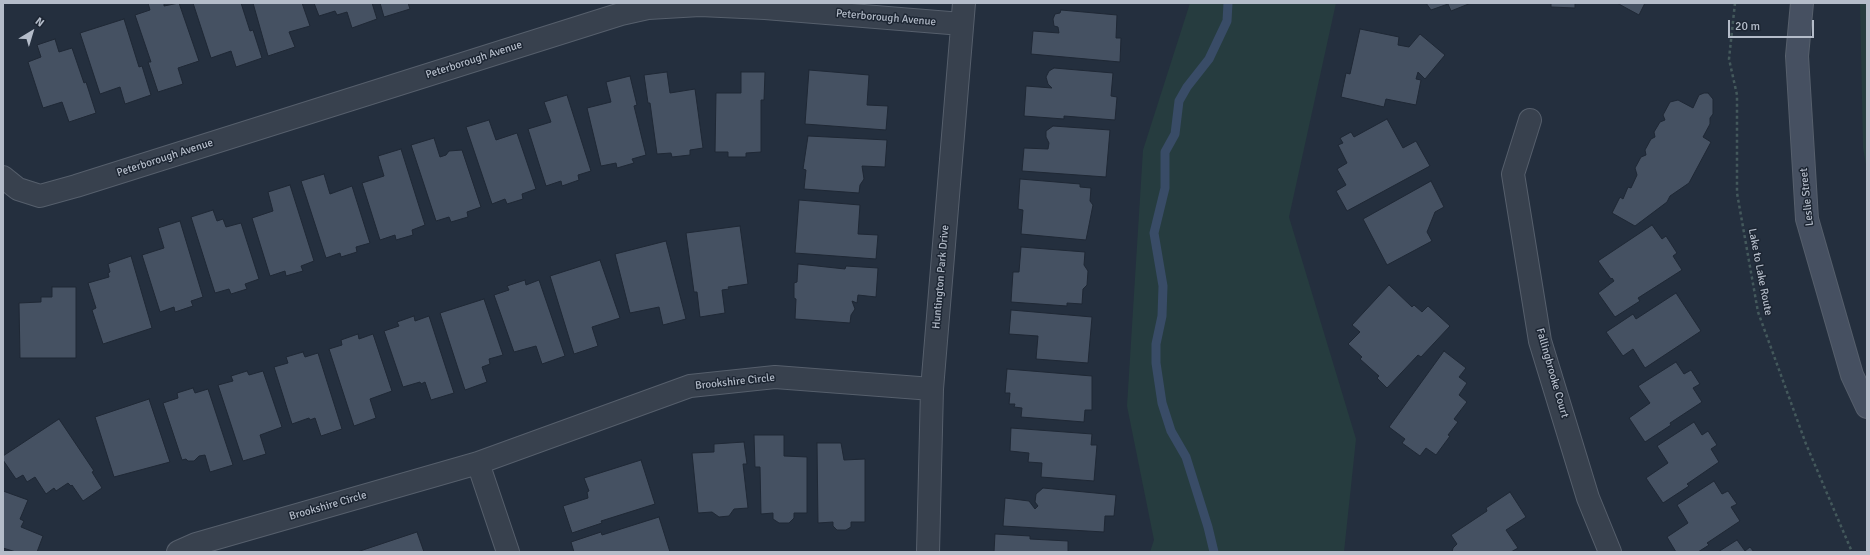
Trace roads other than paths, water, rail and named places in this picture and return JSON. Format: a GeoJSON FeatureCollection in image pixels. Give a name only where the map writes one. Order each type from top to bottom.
{"type":"FeatureCollection","features":[{"type":"Feature","properties":{"kind":"main road","name":"Leslie Street"},"geometry":{"type":"LineString","coordinates":[[1802,3],[1797,56],[1807,219],[1852,375],[1867,407]]}},
{"type":"Feature","properties":{"kind":"street","name":"Huntington Park Drive"},"geometry":{"type":"LineString","coordinates":[[928,552],[932,389],[964,3]]}},
{"type":"Feature","properties":{"kind":"street","name":"Peterborough Avenue"},"geometry":{"type":"LineString","coordinates":[[3,177],[18,189],[40,196],[99,179],[621,8],[700,5],[772,9],[962,24]]}},
{"type":"Feature","properties":{"kind":"street","name":"Fallingbrooke Court"},"geometry":{"type":"LineString","coordinates":[[1530,120],[1513,174],[1540,341],[1588,498],[1610,552]]}},
{"type":"Feature","properties":{"kind":"street","name":"Brookshire Circle"},"geometry":{"type":"LineString","coordinates":[[178,552],[196,544],[478,463],[690,386],[775,377],[932,389]]}},
{"type":"Feature","properties":{"kind":"street"},"geometry":{"type":"LineString","coordinates":[[478,463],[508,552]]}},
{"type":"Feature","properties":{"kind":"waterway"},"geometry":{"type":"LineString","coordinates":[[1214,552],[1208,527],[1186,457],[1171,431],[1162,403],[1156,363],[1156,344],[1162,316],[1163,286],[1154,233],[1165,188],[1165,152],[1175,134],[1179,101],[1187,87],[1209,59],[1227,21],[1228,3]]}}]}
